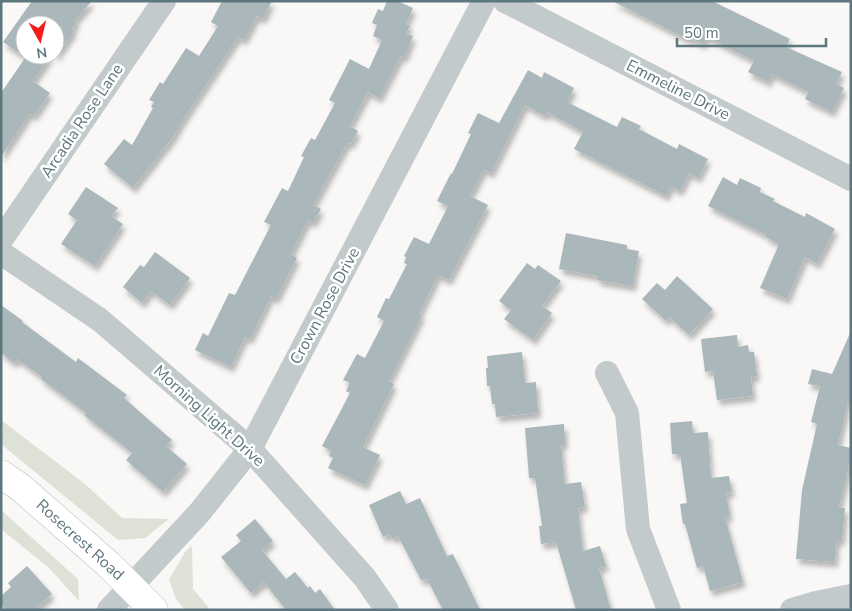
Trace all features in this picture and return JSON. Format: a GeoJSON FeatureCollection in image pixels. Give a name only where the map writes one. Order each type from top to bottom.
{"type":"FeatureCollection","features":[{"type":"Feature","properties":{"kind":"main road","name":"Rosecrest Road"},"geometry":{"type":"LineString","coordinates":[[1,474],[20,486],[132,586],[154,610]]}},
{"type":"Feature","properties":{"kind":"street","name":"Arcadia Rose Lane"},"geometry":{"type":"LineString","coordinates":[[1,240],[164,1]]}},
{"type":"Feature","properties":{"kind":"street","name":"Crown Rose Drive"},"geometry":{"type":"LineString","coordinates":[[109,610],[200,512],[250,449],[484,1]]}},
{"type":"Feature","properties":{"kind":"street","name":"Emmeline Drive"},"geometry":{"type":"LineString","coordinates":[[505,1],[851,179]]}},
{"type":"Feature","properties":{"kind":"street","name":"Morning Light Drive"},"geometry":{"type":"LineString","coordinates":[[1,253],[100,320],[250,449],[365,578],[387,610]]}},
{"type":"Feature","properties":{"kind":"street"},"geometry":{"type":"LineString","coordinates":[[607,373],[627,412],[638,529],[669,610]]}},
{"type":"Feature","properties":{"kind":"street"},"geometry":{"type":"LineString","coordinates":[[792,610],[851,596]]}},
{"type":"Feature","properties":{"kind":"shaded area"},"geometry":{"type":"Polygon","coordinates":[[[1,420],[85,484],[122,518],[169,519],[145,538],[118,540],[1,444],[1,420]]]}},
{"type":"Feature","properties":{"kind":"shaded area"},"geometry":{"type":"Polygon","coordinates":[[[1,510],[78,579],[79,601],[49,568],[1,529],[1,510]]]}},
{"type":"Feature","properties":{"kind":"shaded area"},"geometry":{"type":"Polygon","coordinates":[[[192,546],[193,589],[211,610],[185,610],[176,599],[169,580],[185,552],[192,546]]]}},
{"type":"Feature","properties":{"kind":"building"},"geometry":{"type":"Polygon","coordinates":[[[32,1],[92,1],[75,20],[77,22],[72,29],[74,31],[65,44],[65,15],[22,15],[32,1]]]}},
{"type":"Feature","properties":{"kind":"building"},"geometry":{"type":"Polygon","coordinates":[[[222,1],[272,1],[263,19],[257,16],[244,40],[238,37],[173,137],[133,188],[104,164],[124,139],[132,145],[153,108],[151,107],[154,102],[149,100],[160,82],[163,84],[186,48],[199,56],[218,26],[211,22],[222,1]]]}},
{"type":"Feature","properties":{"kind":"building"},"geometry":{"type":"Polygon","coordinates":[[[387,1],[397,1],[413,8],[406,24],[410,25],[406,34],[413,36],[405,57],[401,56],[379,98],[368,92],[350,126],[358,131],[351,144],[348,142],[313,205],[321,209],[313,223],[308,220],[291,254],[297,258],[276,299],[271,296],[250,339],[245,337],[231,367],[195,350],[203,333],[208,336],[229,293],[235,295],[271,225],[264,222],[282,188],[288,191],[304,157],[301,156],[311,138],[315,140],[335,103],[329,100],[350,59],[369,69],[382,40],[373,36],[377,25],[372,23],[378,9],[383,11],[387,1]]]}},
{"type":"Feature","properties":{"kind":"building"},"geometry":{"type":"Polygon","coordinates":[[[612,1],[712,1],[790,39],[786,47],[842,72],[836,84],[844,88],[832,112],[805,99],[808,92],[772,74],[768,82],[748,72],[754,61],[715,41],[707,37],[703,44],[690,38],[689,40],[612,1]]]}},
{"type":"Feature","properties":{"kind":"building"},"geometry":{"type":"Polygon","coordinates":[[[15,25],[15,50],[3,42],[15,25]]]}},
{"type":"Feature","properties":{"kind":"building"},"geometry":{"type":"Polygon","coordinates":[[[20,65],[44,65],[33,81],[50,93],[34,116],[30,113],[1,157],[1,93],[20,65]]]}},
{"type":"Feature","properties":{"kind":"building"},"geometry":{"type":"Polygon","coordinates":[[[528,70],[542,78],[544,72],[574,88],[567,102],[617,127],[622,117],[641,126],[639,129],[677,149],[679,144],[708,159],[698,178],[689,173],[680,191],[671,186],[666,196],[574,149],[583,132],[547,112],[545,116],[525,105],[491,173],[484,169],[470,196],[488,205],[449,280],[438,275],[419,314],[422,315],[389,381],[394,384],[363,447],[380,455],[365,485],[328,468],[333,458],[329,456],[331,451],[322,446],[350,393],[346,391],[350,383],[343,380],[357,354],[365,358],[384,321],[377,317],[386,298],[389,299],[407,264],[404,263],[406,257],[404,256],[414,237],[429,244],[448,206],[437,201],[471,134],[468,133],[478,113],[499,123],[528,70]]]}},
{"type":"Feature","properties":{"kind":"building"},"geometry":{"type":"Polygon","coordinates":[[[723,177],[737,185],[740,178],[761,188],[760,192],[775,199],[773,201],[805,217],[806,213],[835,229],[817,264],[805,257],[787,299],[760,288],[779,244],[766,237],[766,235],[708,206],[723,177]]]}},
{"type":"Feature","properties":{"kind":"building"},"geometry":{"type":"Polygon","coordinates":[[[86,187],[118,208],[111,216],[123,224],[95,266],[61,244],[77,220],[68,214],[86,187]]]}},
{"type":"Feature","properties":{"kind":"building"},"geometry":{"type":"Polygon","coordinates":[[[566,233],[627,245],[627,249],[639,251],[633,286],[597,280],[598,276],[559,269],[566,233]]]}},
{"type":"Feature","properties":{"kind":"building"},"geometry":{"type":"Polygon","coordinates":[[[155,252],[190,278],[170,305],[151,291],[142,303],[123,287],[140,265],[144,267],[155,252]]]}},
{"type":"Feature","properties":{"kind":"building"},"geometry":{"type":"Polygon","coordinates":[[[527,263],[535,269],[538,265],[561,281],[542,306],[552,313],[533,340],[504,319],[511,310],[499,301],[527,263]]]}},
{"type":"Feature","properties":{"kind":"building"},"geometry":{"type":"Polygon","coordinates":[[[677,276],[713,309],[689,335],[669,317],[666,321],[642,299],[657,283],[665,290],[677,276]]]}},
{"type":"Feature","properties":{"kind":"building"},"geometry":{"type":"Polygon","coordinates":[[[1,305],[76,362],[78,358],[127,395],[124,398],[172,440],[166,446],[187,464],[163,492],[126,460],[132,453],[84,415],[86,413],[17,359],[14,363],[1,353],[1,305]]]}},
{"type":"Feature","properties":{"kind":"building"},"geometry":{"type":"Polygon","coordinates":[[[851,331],[851,401],[848,401],[838,445],[851,448],[851,457],[839,507],[845,508],[842,540],[837,540],[835,562],[796,559],[802,490],[817,424],[811,422],[820,386],[808,384],[812,369],[832,374],[851,331]]]}},
{"type":"Feature","properties":{"kind":"building"},"geometry":{"type":"Polygon","coordinates":[[[737,335],[738,347],[748,345],[749,352],[754,352],[757,376],[751,377],[753,396],[717,400],[713,371],[705,372],[701,339],[737,335]]]}},
{"type":"Feature","properties":{"kind":"building"},"geometry":{"type":"Polygon","coordinates":[[[522,352],[525,383],[536,382],[538,413],[496,417],[490,386],[487,386],[487,356],[522,352]]]}},
{"type":"Feature","properties":{"kind":"building"},"geometry":{"type":"Polygon","coordinates":[[[692,421],[693,433],[708,432],[711,478],[729,476],[732,492],[726,493],[730,516],[725,517],[743,582],[710,591],[703,566],[697,568],[685,524],[683,524],[680,504],[687,503],[680,454],[672,454],[670,423],[692,421]]]}},
{"type":"Feature","properties":{"kind":"building"},"geometry":{"type":"Polygon","coordinates":[[[564,424],[565,444],[561,444],[565,484],[581,482],[585,507],[578,508],[583,551],[600,546],[606,566],[599,568],[611,610],[576,610],[556,542],[541,544],[539,526],[542,526],[535,478],[529,478],[525,428],[564,424]]]}},
{"type":"Feature","properties":{"kind":"building"},"geometry":{"type":"Polygon","coordinates":[[[400,491],[406,504],[420,498],[447,556],[453,554],[480,610],[443,610],[427,579],[421,580],[398,536],[392,539],[390,534],[383,537],[369,505],[400,491]]]}},
{"type":"Feature","properties":{"kind":"building"},"geometry":{"type":"Polygon","coordinates":[[[255,519],[273,541],[262,550],[286,579],[295,572],[308,588],[310,586],[315,593],[320,589],[335,610],[286,610],[264,582],[251,593],[221,557],[241,541],[236,535],[255,519]]]}},
{"type":"Feature","properties":{"kind":"building"},"geometry":{"type":"Polygon","coordinates":[[[27,566],[52,594],[34,610],[6,610],[1,605],[1,596],[11,587],[8,583],[27,566]]]}}]}
